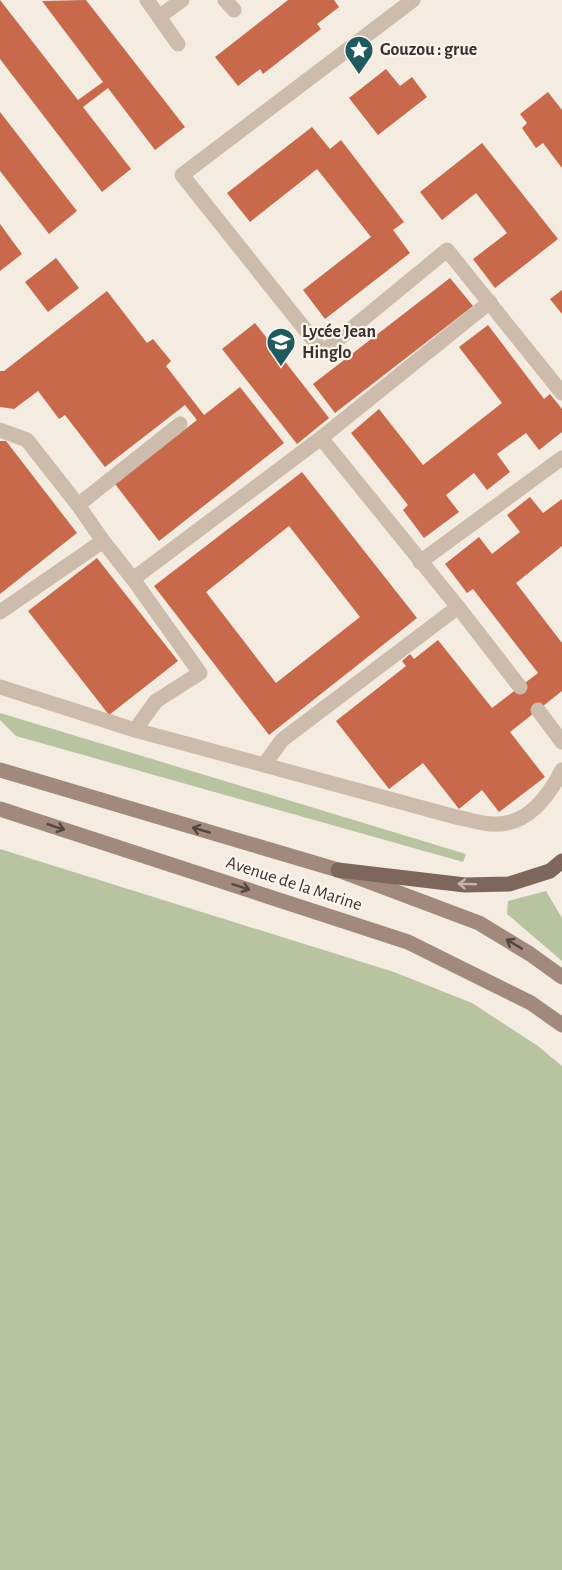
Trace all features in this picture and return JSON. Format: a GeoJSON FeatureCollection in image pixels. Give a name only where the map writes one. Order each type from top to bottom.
{"type":"FeatureCollection","features":[{"type":"Feature","properties":{"kind":"main road","name":"Avenue de la Marine"},"geometry":{"type":"LineString","coordinates":[[0,770],[338,870],[479,923],[530,954],[562,977]]}},
{"type":"Feature","properties":{"kind":"main road","name":"Avenue de la Marine"},"geometry":{"type":"LineString","coordinates":[[0,809],[408,942],[531,1003],[562,1025]]}},
{"type":"Feature","properties":{"kind":"main road"},"geometry":{"type":"LineString","coordinates":[[338,870],[465,885],[509,884],[550,871],[562,861]]}},
{"type":"Feature","properties":{"kind":"lane"},"geometry":{"type":"LineString","coordinates":[[147,0],[178,44]]}},
{"type":"Feature","properties":{"kind":"lane"},"geometry":{"type":"LineString","coordinates":[[159,17],[182,0]]}},
{"type":"Feature","properties":{"kind":"lane"},"geometry":{"type":"LineString","coordinates":[[413,0],[183,175],[323,352],[447,250],[562,393]]}},
{"type":"Feature","properties":{"kind":"lane"},"geometry":{"type":"LineString","coordinates":[[134,579],[321,438],[490,302]]}},
{"type":"Feature","properties":{"kind":"lane"},"geometry":{"type":"LineString","coordinates":[[78,505],[180,424]]}},
{"type":"Feature","properties":{"kind":"lane"},"geometry":{"type":"LineString","coordinates":[[0,430],[27,440],[134,579],[200,673],[156,701],[135,730]]}},
{"type":"Feature","properties":{"kind":"lane"},"geometry":{"type":"LineString","coordinates":[[321,438],[520,687]]}},
{"type":"Feature","properties":{"kind":"lane"},"geometry":{"type":"LineString","coordinates":[[420,562],[562,458]]}},
{"type":"Feature","properties":{"kind":"lane"},"geometry":{"type":"LineString","coordinates":[[0,612],[103,541]]}},
{"type":"Feature","properties":{"kind":"lane"},"geometry":{"type":"LineString","coordinates":[[264,765],[282,740],[458,607]]}},
{"type":"Feature","properties":{"kind":"lane"},"geometry":{"type":"LineString","coordinates":[[0,687],[135,730],[456,817],[493,824],[511,822],[532,812],[552,788],[562,770]]}},
{"type":"Feature","properties":{"kind":"lane"},"geometry":{"type":"LineString","coordinates":[[538,710],[562,742]]}},
{"type":"Feature","properties":{"kind":"green space"},"geometry":{"type":"Polygon","coordinates":[[[0,713],[466,854],[463,862],[16,736],[0,720],[0,713]]]}},
{"type":"Feature","properties":{"kind":"green space"},"geometry":{"type":"Polygon","coordinates":[[[0,849],[394,972],[472,1003],[538,1046],[562,1066],[562,1570],[0,1570],[0,849]]]}},
{"type":"Feature","properties":{"kind":"green space"},"geometry":{"type":"Polygon","coordinates":[[[546,891],[562,918],[562,961],[507,914],[508,901],[546,891]]]}},
{"type":"Feature","properties":{"kind":"building"},"geometry":{"type":"Polygon","coordinates":[[[0,0],[78,100],[103,82],[42,1],[86,0],[185,127],[155,150],[108,88],[83,107],[131,169],[102,192],[0,59],[0,0]]]}},
{"type":"Feature","properties":{"kind":"building"},"geometry":{"type":"Polygon","coordinates":[[[288,0],[334,0],[339,7],[317,24],[321,29],[263,74],[260,69],[238,86],[215,57],[288,0]]]}},
{"type":"Feature","properties":{"kind":"building"},"geometry":{"type":"Polygon","coordinates":[[[386,69],[400,86],[412,77],[427,97],[378,135],[349,98],[386,69]]]}},
{"type":"Feature","properties":{"kind":"building"},"geometry":{"type":"Polygon","coordinates":[[[548,92],[562,110],[562,168],[543,143],[536,148],[522,128],[527,123],[520,114],[548,92]]]}},
{"type":"Feature","properties":{"kind":"building"},"geometry":{"type":"Polygon","coordinates":[[[0,112],[77,211],[49,234],[0,171],[0,112]]]}},
{"type":"Feature","properties":{"kind":"building"},"geometry":{"type":"Polygon","coordinates":[[[312,127],[330,149],[341,140],[404,222],[393,230],[410,253],[325,319],[303,290],[371,237],[317,169],[250,222],[227,193],[312,127]]]}},
{"type":"Feature","properties":{"kind":"building"},"geometry":{"type":"Polygon","coordinates":[[[482,143],[558,239],[495,288],[473,259],[507,233],[476,193],[442,220],[420,192],[482,143]]]}},
{"type":"Feature","properties":{"kind":"building"},"geometry":{"type":"Polygon","coordinates":[[[0,224],[22,254],[0,271],[0,224]]]}},
{"type":"Feature","properties":{"kind":"building"},"geometry":{"type":"Polygon","coordinates":[[[56,258],[79,288],[48,312],[25,282],[56,258]]]}},
{"type":"Feature","properties":{"kind":"building"},"geometry":{"type":"Polygon","coordinates":[[[450,278],[473,306],[335,413],[313,384],[450,278]]]}},
{"type":"Feature","properties":{"kind":"building"},"geometry":{"type":"Polygon","coordinates":[[[562,290],[562,314],[550,299],[562,290]]]}},
{"type":"Feature","properties":{"kind":"building"},"geometry":{"type":"Polygon","coordinates":[[[107,291],[147,343],[153,339],[171,361],[166,366],[204,415],[240,387],[284,443],[159,541],[115,484],[197,420],[185,405],[105,467],[65,415],[59,419],[38,391],[14,409],[0,407],[0,371],[4,371],[107,291]]]}},
{"type":"Feature","properties":{"kind":"building"},"geometry":{"type":"Polygon","coordinates":[[[255,323],[329,418],[297,444],[222,349],[255,323]]]}},
{"type":"Feature","properties":{"kind":"building"},"geometry":{"type":"Polygon","coordinates":[[[488,325],[544,399],[550,394],[562,409],[562,432],[539,450],[526,433],[497,454],[510,472],[487,490],[474,473],[446,495],[459,512],[424,538],[403,510],[408,505],[351,433],[379,409],[423,465],[502,403],[459,347],[488,325]]]}},
{"type":"Feature","properties":{"kind":"building"},"geometry":{"type":"Polygon","coordinates":[[[0,441],[6,441],[77,533],[0,594],[0,441]]]}},
{"type":"Feature","properties":{"kind":"building"},"geometry":{"type":"Polygon","coordinates":[[[302,472],[417,618],[269,735],[154,586],[302,472]],[[289,526],[206,592],[276,683],[360,617],[289,526]]]}},
{"type":"Feature","properties":{"kind":"building"},"geometry":{"type":"Polygon","coordinates":[[[530,497],[543,513],[562,499],[562,546],[516,583],[562,643],[562,691],[510,732],[545,777],[499,812],[482,790],[459,809],[423,763],[389,789],[336,721],[406,666],[402,661],[410,654],[414,659],[438,640],[492,708],[538,673],[473,589],[467,593],[445,564],[479,537],[492,554],[520,532],[507,515],[530,497]]]}},
{"type":"Feature","properties":{"kind":"building"},"geometry":{"type":"Polygon","coordinates":[[[97,558],[178,661],[109,715],[28,611],[97,558]]]}},
{"type":"Feature","properties":{"kind":"place","name":"Gouzou : grue"},"geometry":{"type":"Point","coordinates":[359,76]}},
{"type":"Feature","properties":{"kind":"place","name":"Lycée Jean Hinglo"},"geometry":{"type":"Point","coordinates":[281,368]}}]}
